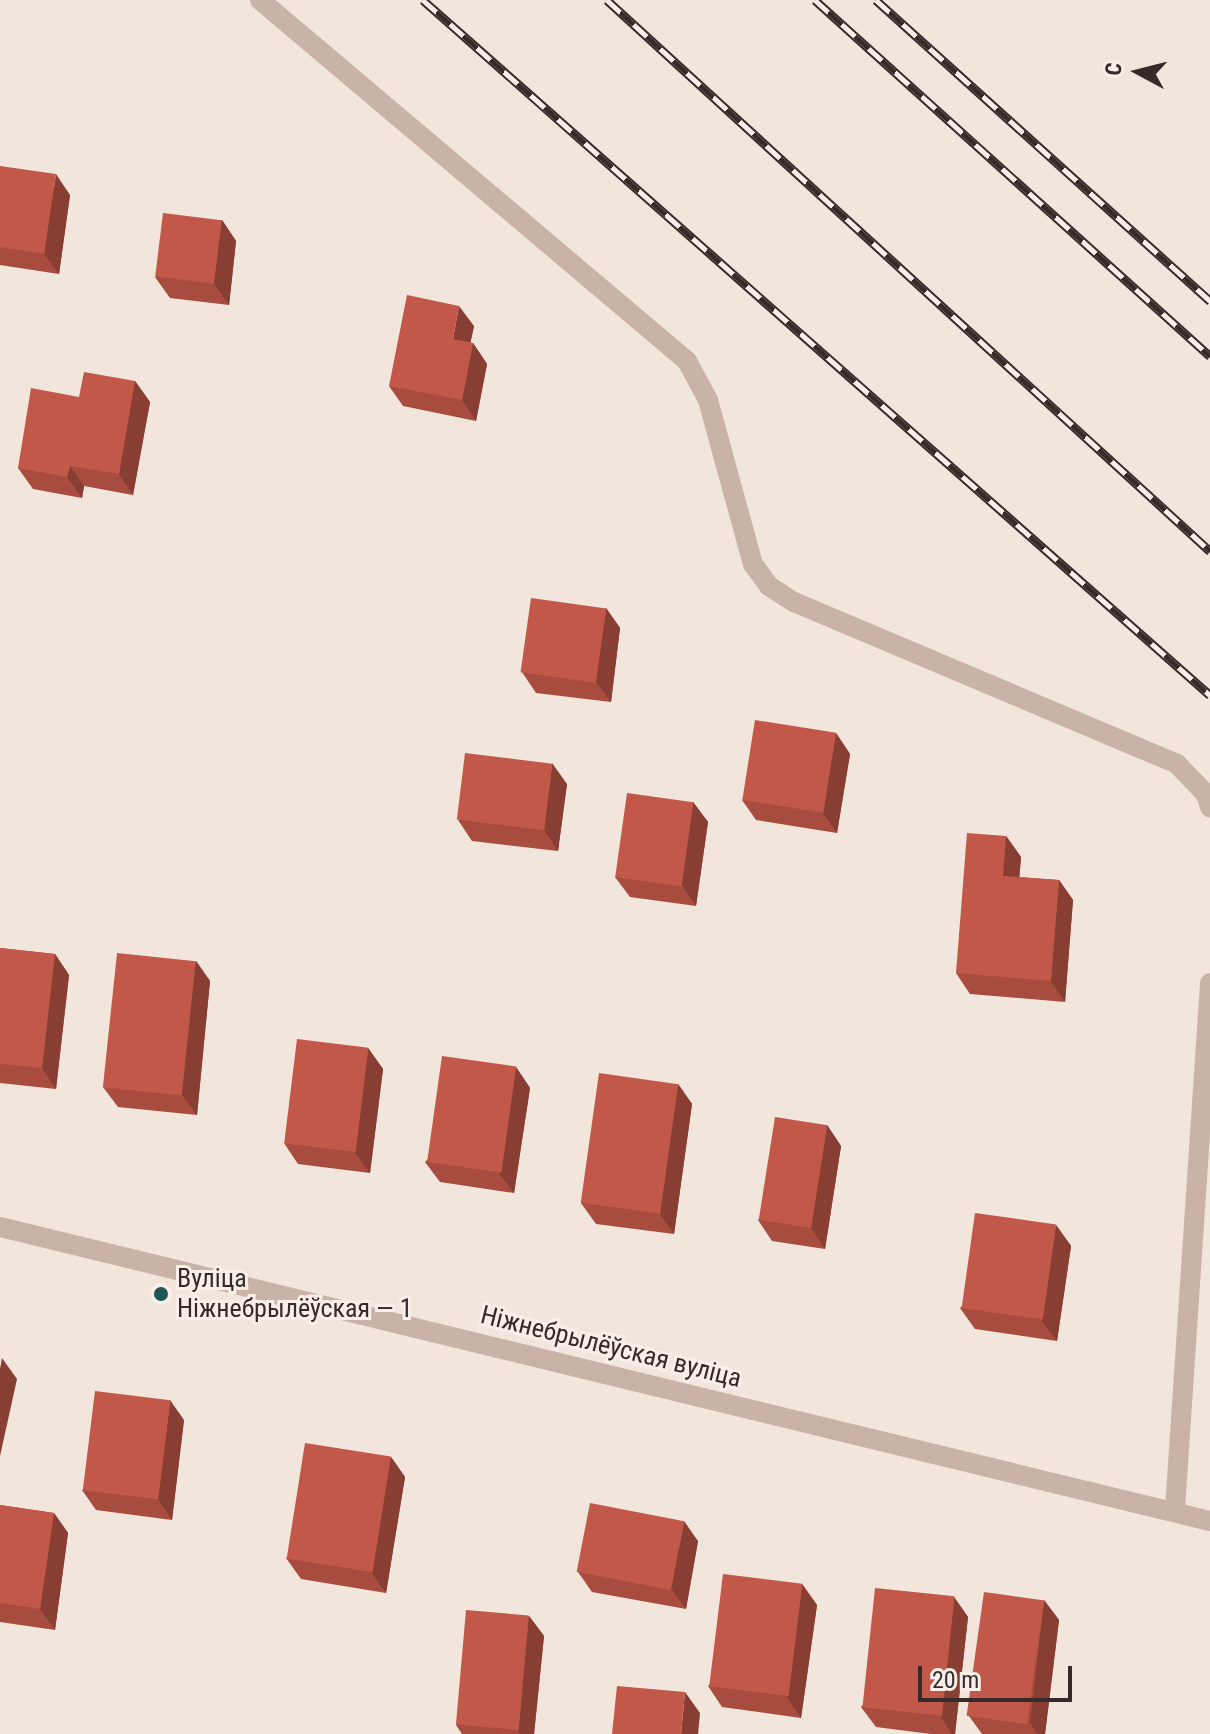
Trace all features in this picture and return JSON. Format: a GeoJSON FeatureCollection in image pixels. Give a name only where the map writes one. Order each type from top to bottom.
{"type":"FeatureCollection","features":[{"type":"Feature","properties":{"kind":"street"},"geometry":{"type":"LineString","coordinates":[[260,0],[687,361],[708,400],[753,564],[769,586],[794,602],[1177,764],[1206,794],[1210,807]]}},
{"type":"Feature","properties":{"kind":"street"},"geometry":{"type":"LineString","coordinates":[[1175,1509],[1210,983]]}},
{"type":"Feature","properties":{"kind":"street","name":"Ніжнебрылёўская вуліца"},"geometry":{"type":"LineString","coordinates":[[0,1227],[1175,1509],[1210,1521]]}},
{"type":"Feature","properties":{"kind":"building"},"geometry":{"type":"Polygon","coordinates":[[[0,166],[56,174],[44,254],[0,247],[0,166]]]}},
{"type":"Feature","properties":{"kind":"building"},"geometry":{"type":"Polygon","coordinates":[[[163,213],[222,220],[214,284],[155,277],[163,213]]]}},
{"type":"Feature","properties":{"kind":"building"},"geometry":{"type":"Polygon","coordinates":[[[407,295],[459,306],[453,339],[473,343],[462,400],[389,386],[407,295]]]}},
{"type":"Feature","properties":{"kind":"building"},"geometry":{"type":"Polygon","coordinates":[[[84,372],[135,381],[119,474],[70,466],[67,477],[18,468],[31,388],[79,397],[84,372]]]}},
{"type":"Feature","properties":{"kind":"building"},"geometry":{"type":"Polygon","coordinates":[[[531,598],[606,609],[596,683],[521,672],[531,598]]]}},
{"type":"Feature","properties":{"kind":"building"},"geometry":{"type":"Polygon","coordinates":[[[755,720],[836,733],[823,813],[742,800],[755,720]]]}},
{"type":"Feature","properties":{"kind":"building"},"geometry":{"type":"Polygon","coordinates":[[[465,753],[552,764],[544,830],[457,820],[465,753]]]}},
{"type":"Feature","properties":{"kind":"building"},"geometry":{"type":"Polygon","coordinates":[[[627,793],[693,802],[682,886],[615,877],[627,793]]]}},
{"type":"Feature","properties":{"kind":"building"},"geometry":{"type":"Polygon","coordinates":[[[967,833],[1006,836],[1003,876],[1059,880],[1051,981],[956,973],[967,833]]]}},
{"type":"Feature","properties":{"kind":"building"},"geometry":{"type":"Polygon","coordinates":[[[0,948],[55,954],[42,1068],[0,1064],[0,948]]]}},
{"type":"Feature","properties":{"kind":"building"},"geometry":{"type":"Polygon","coordinates":[[[117,953],[196,961],[181,1096],[103,1087],[117,953]]]}},
{"type":"Feature","properties":{"kind":"building"},"geometry":{"type":"Polygon","coordinates":[[[297,1039],[368,1048],[356,1152],[284,1143],[297,1039]]]}},
{"type":"Feature","properties":{"kind":"building"},"geometry":{"type":"Polygon","coordinates":[[[442,1056],[516,1066],[501,1172],[427,1162],[442,1056]]]}},
{"type":"Feature","properties":{"kind":"building"},"geometry":{"type":"Polygon","coordinates":[[[599,1073],[678,1084],[660,1214],[581,1203],[599,1073]]]}},
{"type":"Feature","properties":{"kind":"building"},"geometry":{"type":"Polygon","coordinates":[[[775,1117],[827,1125],[811,1228],[759,1220],[775,1117]]]}},
{"type":"Feature","properties":{"kind":"building"},"geometry":{"type":"Polygon","coordinates":[[[975,1213],[1056,1224],[1043,1319],[962,1308],[975,1213]]]}},
{"type":"Feature","properties":{"kind":"building"},"geometry":{"type":"Polygon","coordinates":[[[95,1391],[170,1400],[158,1500],[83,1490],[95,1391]]]}},
{"type":"Feature","properties":{"kind":"building"},"geometry":{"type":"Polygon","coordinates":[[[305,1443],[391,1457],[373,1572],[287,1559],[305,1443]]]}},
{"type":"Feature","properties":{"kind":"building"},"geometry":{"type":"Polygon","coordinates":[[[590,1503],[684,1521],[671,1590],[577,1572],[590,1503]]]}},
{"type":"Feature","properties":{"kind":"building"},"geometry":{"type":"Polygon","coordinates":[[[0,1505],[54,1513],[40,1609],[0,1603],[0,1505]]]}},
{"type":"Feature","properties":{"kind":"building"},"geometry":{"type":"Polygon","coordinates":[[[723,1574],[802,1584],[789,1696],[709,1686],[723,1574]]]}},
{"type":"Feature","properties":{"kind":"building"},"geometry":{"type":"Polygon","coordinates":[[[875,1588],[955,1596],[942,1716],[862,1707],[875,1588]]]}},
{"type":"Feature","properties":{"kind":"building"},"geometry":{"type":"Polygon","coordinates":[[[984,1592],[1044,1600],[1027,1724],[967,1716],[984,1592]]]}},
{"type":"Feature","properties":{"kind":"building"},"geometry":{"type":"Polygon","coordinates":[[[466,1610],[529,1615],[519,1730],[456,1725],[466,1610]]]}},
{"type":"Feature","properties":{"kind":"building"},"geometry":{"type":"Polygon","coordinates":[[[617,1686],[685,1692],[681,1734],[612,1734],[617,1686]]]}},
{"type":"Feature","properties":{"kind":"railway"},"geometry":{"type":"LineString","coordinates":[[423,0],[1210,695]]}},
{"type":"Feature","properties":{"kind":"railway"},"geometry":{"type":"LineString","coordinates":[[607,0],[1210,551]]}},
{"type":"Feature","properties":{"kind":"railway"},"geometry":{"type":"LineString","coordinates":[[815,0],[1210,356]]}},
{"type":"Feature","properties":{"kind":"railway"},"geometry":{"type":"LineString","coordinates":[[876,0],[1210,301]]}},
{"type":"Feature","properties":{"kind":"place","name":"Вуліца Ніжнебрылёўская — 1"},"geometry":{"type":"Point","coordinates":[161,1294]}}]}
